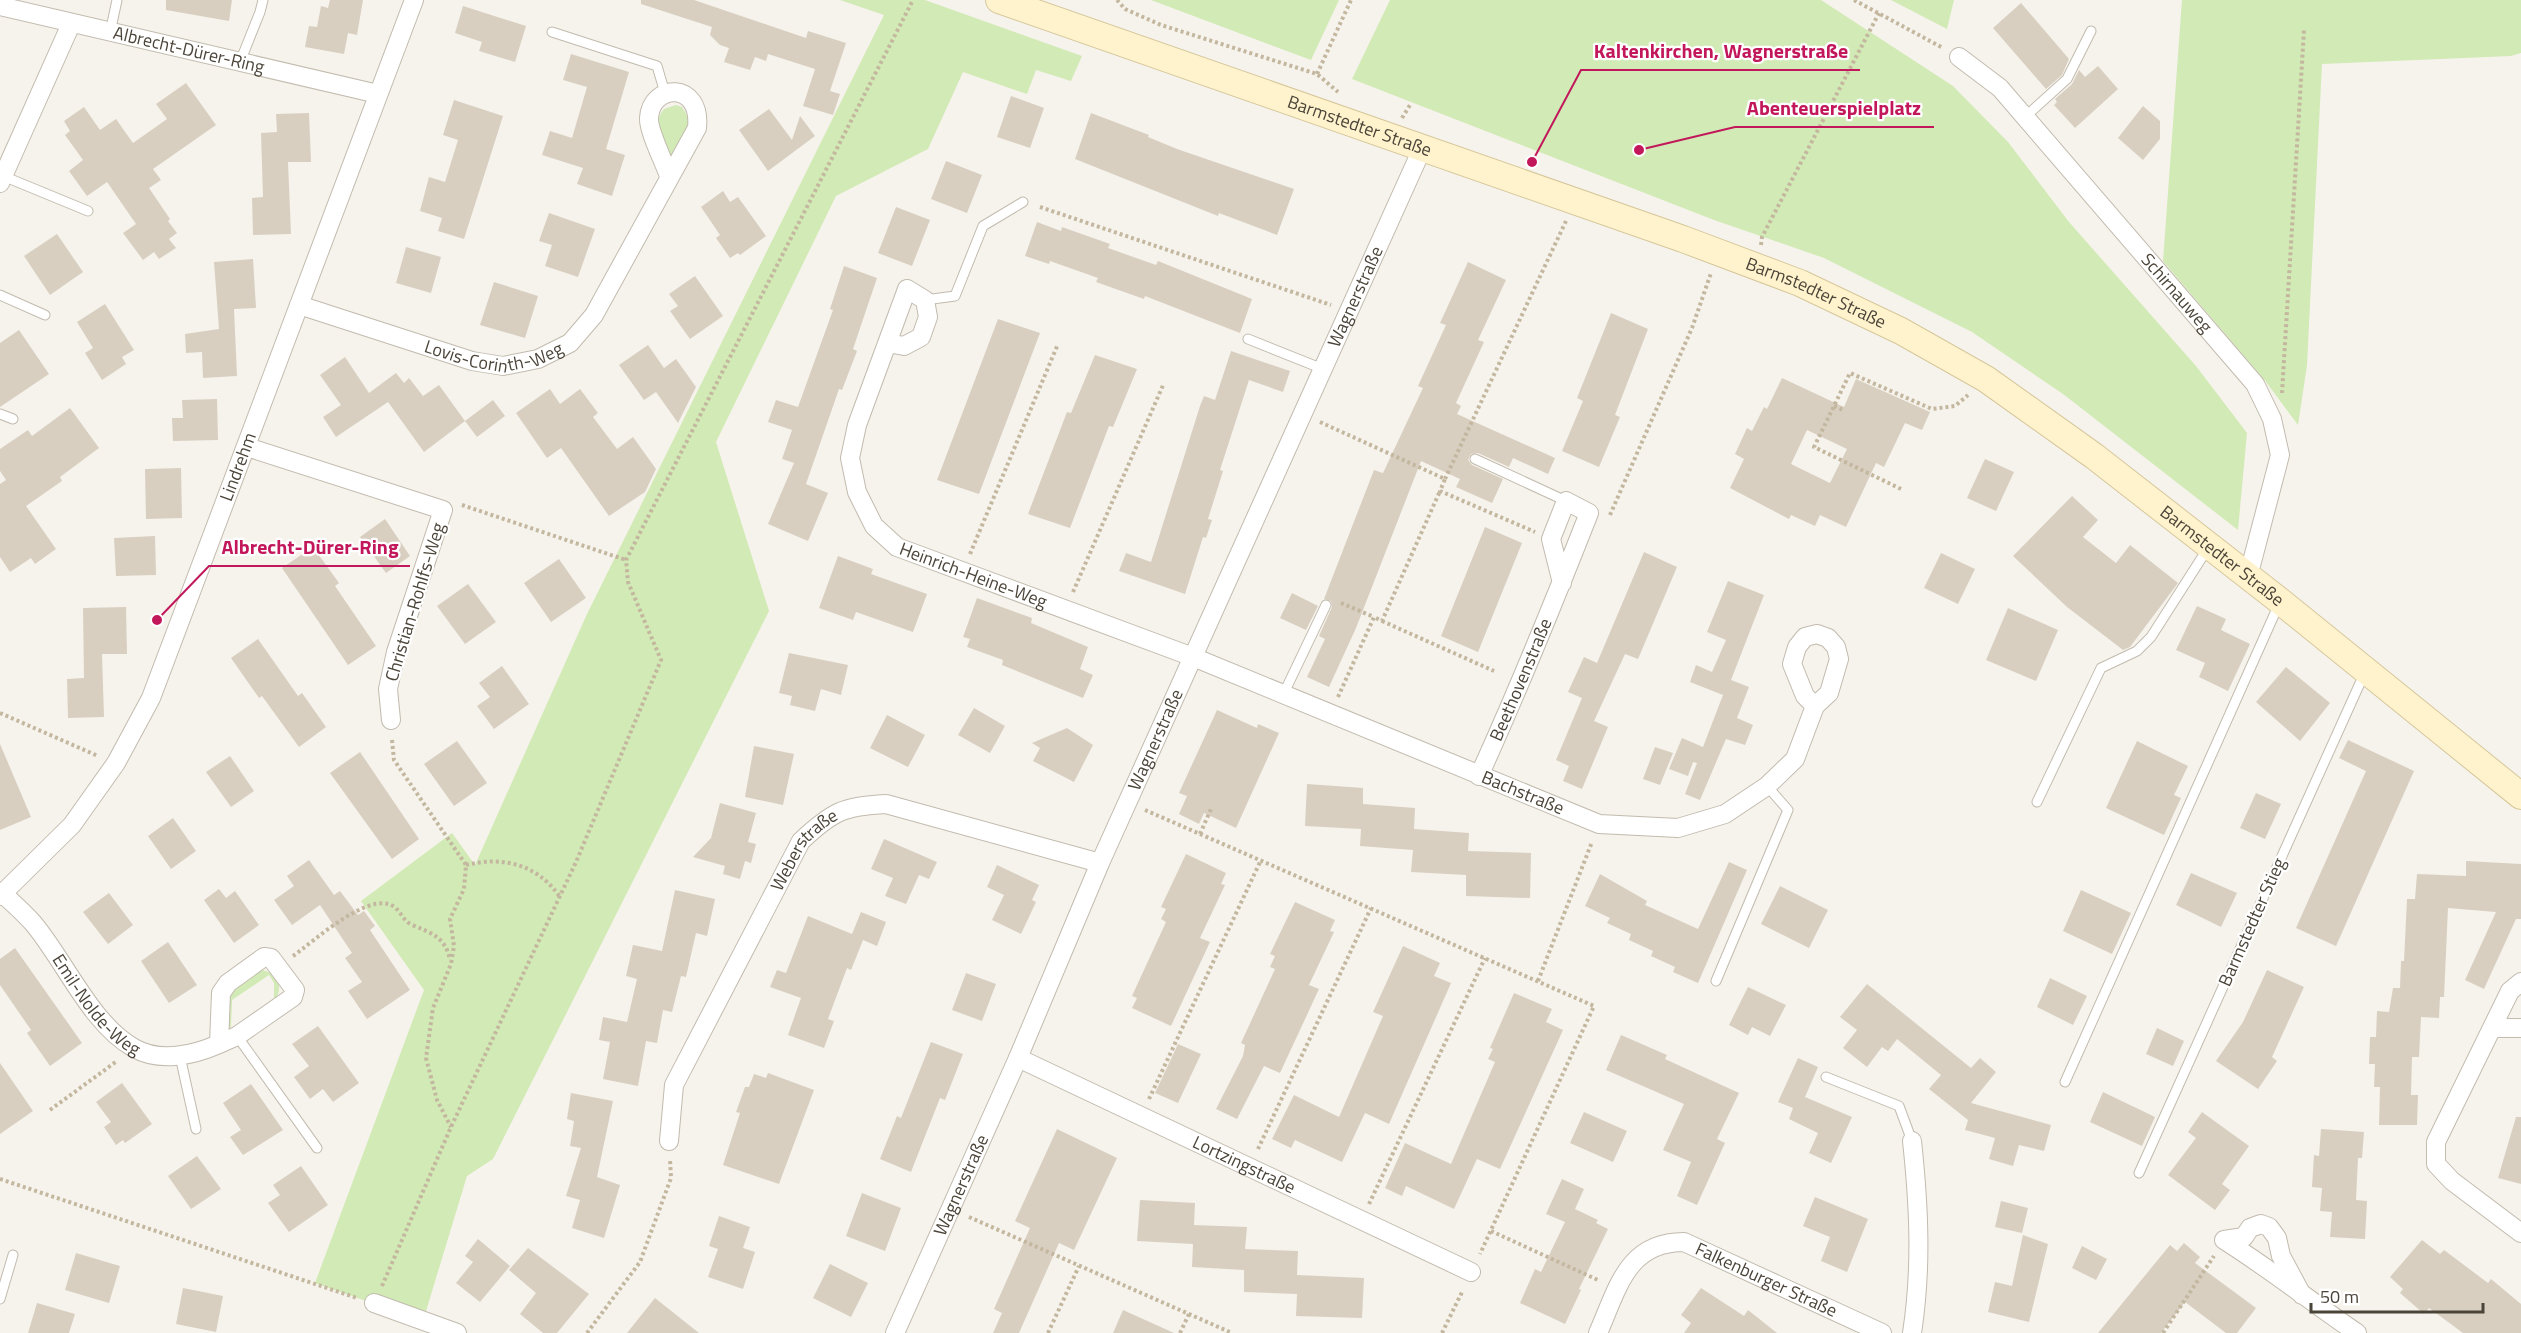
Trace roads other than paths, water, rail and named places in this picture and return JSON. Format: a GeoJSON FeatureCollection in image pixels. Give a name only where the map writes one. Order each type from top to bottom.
{"type":"FeatureCollection","features":[{"type":"Feature","properties":{"kind":"main road","name":"Barmstedter Straße"},"geometry":{"type":"LineString","coordinates":[[999,0],[1719,252],[1800,283],[1901,331],[1986,379],[2094,456],[2280,601],[2521,796]]}},
{"type":"Feature","properties":{"kind":"street","name":"Lindrehm"},"geometry":{"type":"LineString","coordinates":[[2,895],[72,825],[116,763],[151,698],[414,0]]}},
{"type":"Feature","properties":{"kind":"street","name":"Albrecht-Dürer-Ring"},"geometry":{"type":"LineString","coordinates":[[0,6],[378,94]]}},
{"type":"Feature","properties":{"kind":"street"},"geometry":{"type":"LineString","coordinates":[[2,179],[71,24]]}},
{"type":"Feature","properties":{"kind":"street","name":"Schirnauweg"},"geometry":{"type":"LineString","coordinates":[[1959,57],[2001,88],[2255,384],[2272,419],[2280,455],[2248,577]]}},
{"type":"Feature","properties":{"kind":"street"},"geometry":{"type":"LineString","coordinates":[[664,93],[653,103],[648,119],[669,176]]}},
{"type":"Feature","properties":{"kind":"street","name":"Lovis-Corinth-Weg"},"geometry":{"type":"LineString","coordinates":[[298,305],[472,361],[503,366],[538,359],[570,343],[594,315],[697,128],[698,114],[694,101],[682,93],[664,93]]}},
{"type":"Feature","properties":{"kind":"street","name":"Wagnerstraße"},"geometry":{"type":"LineString","coordinates":[[895,1333],[1127,802],[1422,149]]}},
{"type":"Feature","properties":{"kind":"street","name":"Heinrich-Heine-Weg"},"geometry":{"type":"LineString","coordinates":[[925,300],[907,289],[857,425],[850,458],[857,492],[874,526],[897,547],[1193,657]]}},
{"type":"Feature","properties":{"kind":"street"},"geometry":{"type":"LineString","coordinates":[[888,342],[904,346],[921,337],[928,317],[925,300]]}},
{"type":"Feature","properties":{"kind":"street","name":"Christian-Rohlfs-Weg"},"geometry":{"type":"LineString","coordinates":[[247,447],[443,510],[396,652],[388,689],[391,720]]}},
{"type":"Feature","properties":{"kind":"street"},"geometry":{"type":"LineString","coordinates":[[1562,583],[1551,539],[1566,501]]}},
{"type":"Feature","properties":{"kind":"street","name":"Beethovenstraße"},"geometry":{"type":"LineString","coordinates":[[1479,776],[1562,583],[1589,513],[1566,501]]}},
{"type":"Feature","properties":{"kind":"street","name":"Bachstraße"},"geometry":{"type":"LineString","coordinates":[[1193,657],[1599,824],[1678,828],[1725,814],[1767,786],[1795,759],[1815,706]]}},
{"type":"Feature","properties":{"kind":"street","name":"Weberstraße"},"geometry":{"type":"LineString","coordinates":[[669,1140],[675,1085],[801,841],[827,817],[856,806],[886,804],[1100,863]]}},
{"type":"Feature","properties":{"kind":"street","name":"Emil-Nolde-Weg"},"geometry":{"type":"LineString","coordinates":[[2,895],[33,923],[107,1027],[134,1048],[152,1054],[180,1056],[219,1044],[237,1036],[258,1016],[293,997],[295,990],[271,958],[264,957],[228,983],[221,993],[219,1044]]}},
{"type":"Feature","properties":{"kind":"street"},"geometry":{"type":"LineString","coordinates":[[2521,982],[2510,991],[2436,1142],[2436,1164],[2452,1181],[2521,1233]]}},
{"type":"Feature","properties":{"kind":"street"},"geometry":{"type":"LineString","coordinates":[[2493,1028],[2521,1028]]}},
{"type":"Feature","properties":{"kind":"street","name":"Lortzingstraße"},"geometry":{"type":"LineString","coordinates":[[1017,1058],[1471,1272]]}},
{"type":"Feature","properties":{"kind":"street"},"geometry":{"type":"LineString","coordinates":[[1912,1141],[1918,1197],[1920,1253],[1918,1297],[1912,1333]]}},
{"type":"Feature","properties":{"kind":"street"},"geometry":{"type":"LineString","coordinates":[[2302,1295],[2289,1273],[2277,1238],[2269,1227],[2261,1224],[2250,1228],[2244,1237],[2224,1240],[2302,1295],[2357,1333]]}},
{"type":"Feature","properties":{"kind":"street","name":"Falkenburger Straße"},"geometry":{"type":"LineString","coordinates":[[1598,1333],[1629,1266],[1643,1252],[1663,1242],[1684,1242],[1882,1333]]}},
{"type":"Feature","properties":{"kind":"street"},"geometry":{"type":"LineString","coordinates":[[374,1304],[457,1333]]}},
{"type":"Feature","properties":{"kind":"lane"},"geometry":{"type":"LineString","coordinates":[[110,33],[117,0]]}},
{"type":"Feature","properties":{"kind":"lane"},"geometry":{"type":"LineString","coordinates":[[240,62],[260,12],[262,0]]}},
{"type":"Feature","properties":{"kind":"lane"},"geometry":{"type":"LineString","coordinates":[[2025,117],[2067,79],[2091,31]]}},
{"type":"Feature","properties":{"kind":"lane"},"geometry":{"type":"LineString","coordinates":[[552,32],[657,66],[664,93]]}},
{"type":"Feature","properties":{"kind":"lane"},"geometry":{"type":"LineString","coordinates":[[2,179],[88,211]]}},
{"type":"Feature","properties":{"kind":"lane"},"geometry":{"type":"LineString","coordinates":[[925,300],[955,296],[983,226],[1023,202]]}},
{"type":"Feature","properties":{"kind":"lane"},"geometry":{"type":"LineString","coordinates":[[0,295],[45,315]]}},
{"type":"Feature","properties":{"kind":"lane"},"geometry":{"type":"LineString","coordinates":[[1248,339],[1323,369]]}},
{"type":"Feature","properties":{"kind":"lane"},"geometry":{"type":"LineString","coordinates":[[0,414],[13,420]]}},
{"type":"Feature","properties":{"kind":"lane"},"geometry":{"type":"LineString","coordinates":[[1475,459],[1566,501]]}},
{"type":"Feature","properties":{"kind":"lane"},"geometry":{"type":"LineString","coordinates":[[2037,802],[2101,668],[2137,651],[2151,637],[2210,546]]}},
{"type":"Feature","properties":{"kind":"lane"},"geometry":{"type":"LineString","coordinates":[[2065,1082],[2280,601]]}},
{"type":"Feature","properties":{"kind":"lane"},"geometry":{"type":"LineString","coordinates":[[1283,695],[1326,605]]}},
{"type":"Feature","properties":{"kind":"lane","name":"Barmstedter Stieg"},"geometry":{"type":"LineString","coordinates":[[2139,1173],[2365,671]]}},
{"type":"Feature","properties":{"kind":"lane"},"geometry":{"type":"LineString","coordinates":[[1716,981],[1788,810],[1767,786]]}},
{"type":"Feature","properties":{"kind":"lane"},"geometry":{"type":"LineString","coordinates":[[237,1036],[317,1148]]}},
{"type":"Feature","properties":{"kind":"lane"},"geometry":{"type":"LineString","coordinates":[[180,1056],[196,1129]]}},
{"type":"Feature","properties":{"kind":"lane"},"geometry":{"type":"LineString","coordinates":[[1826,1077],[1899,1106],[1912,1141]]}},
{"type":"Feature","properties":{"kind":"lane"},"geometry":{"type":"LineString","coordinates":[[0,1299],[13,1255]]}},
{"type":"Feature","properties":{"kind":"place","name":"Abenteuerspielplatz"},"geometry":{"type":"Point","coordinates":[1639,150]}},
{"type":"Feature","properties":{"kind":"place","name":"Kaltenkirchen, Wagnerstraße"},"geometry":{"type":"Point","coordinates":[1532,162]}},
{"type":"Feature","properties":{"kind":"place","name":"Albrecht-Dürer-Ring"},"geometry":{"type":"Point","coordinates":[157,620]}}]}
